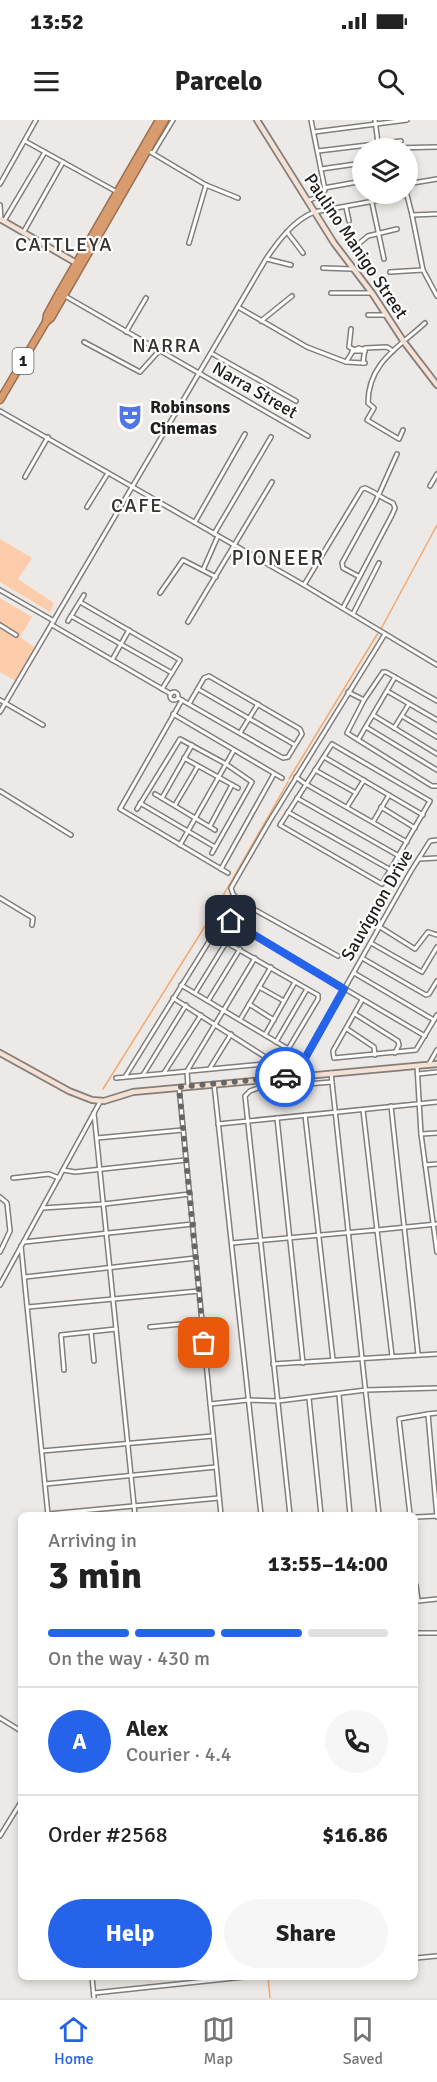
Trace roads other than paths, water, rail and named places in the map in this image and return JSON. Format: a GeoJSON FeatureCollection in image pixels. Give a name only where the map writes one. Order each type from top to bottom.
{"type":"FeatureCollection","features":[{"type":"Feature","properties":{"kind":"highway","name":"1"},"geometry":{"type":"LineString","coordinates":[[0,400],[46,322],[51,318],[118,192],[148,150],[159,120]]}},
{"type":"Feature","properties":{"kind":"highway","name":"1"},"geometry":{"type":"LineString","coordinates":[[46,322],[47,315],[165,120]]}},
{"type":"Feature","properties":{"kind":"main road","name":"Paulino Manigo Street"},"geometry":{"type":"LineString","coordinates":[[257,120],[334,243],[437,385]]}},
{"type":"Feature","properties":{"kind":"main road"},"geometry":{"type":"LineString","coordinates":[[2,220],[79,264]]}},
{"type":"Feature","properties":{"kind":"main road"},"geometry":{"type":"LineString","coordinates":[[0,1053],[69,1090],[100,1102],[133,1092],[437,1064]]}},
{"type":"Feature","properties":{"kind":"street"},"geometry":{"type":"LineString","coordinates":[[0,184],[36,120]]}},
{"type":"Feature","properties":{"kind":"street"},"geometry":{"type":"LineString","coordinates":[[173,120],[148,150],[206,185],[238,198]]}},
{"type":"Feature","properties":{"kind":"street"},"geometry":{"type":"LineString","coordinates":[[306,201],[322,195],[324,188],[311,120]]}},
{"type":"Feature","properties":{"kind":"street"},"geometry":{"type":"LineString","coordinates":[[314,132],[376,122],[407,120]]}},
{"type":"Feature","properties":{"kind":"street"},"geometry":{"type":"LineString","coordinates":[[376,122],[378,138]]}},
{"type":"Feature","properties":{"kind":"street"},"geometry":{"type":"LineString","coordinates":[[25,141],[118,192]]}},
{"type":"Feature","properties":{"kind":"street"},"geometry":{"type":"LineString","coordinates":[[318,151],[352,146]]}},
{"type":"Feature","properties":{"kind":"street"},"geometry":{"type":"LineString","coordinates":[[418,147],[437,147]]}},
{"type":"Feature","properties":{"kind":"street"},"geometry":{"type":"LineString","coordinates":[[2,220],[45,152]]}},
{"type":"Feature","properties":{"kind":"street"},"geometry":{"type":"LineString","coordinates":[[23,233],[63,162]]}},
{"type":"Feature","properties":{"kind":"street"},"geometry":{"type":"LineString","coordinates":[[321,169],[352,165]]}},
{"type":"Feature","properties":{"kind":"street"},"geometry":{"type":"LineString","coordinates":[[418,182],[437,180]]}},
{"type":"Feature","properties":{"kind":"street"},"geometry":{"type":"LineString","coordinates":[[324,188],[352,183]]}},
{"type":"Feature","properties":{"kind":"street"},"geometry":{"type":"LineString","coordinates":[[189,243],[206,185]]}},
{"type":"Feature","properties":{"kind":"street"},"geometry":{"type":"LineString","coordinates":[[0,712],[266,259],[287,232],[304,216],[314,212],[366,204]]}},
{"type":"Feature","properties":{"kind":"street"},"geometry":{"type":"LineString","coordinates":[[372,204],[384,259]]}},
{"type":"Feature","properties":{"kind":"street"},"geometry":{"type":"LineString","coordinates":[[410,204],[423,270],[437,296]]}},
{"type":"Feature","properties":{"kind":"street"},"geometry":{"type":"LineString","coordinates":[[0,205],[2,220]]}},
{"type":"Feature","properties":{"kind":"street"},"geometry":{"type":"LineString","coordinates":[[346,207],[349,221]]}},
{"type":"Feature","properties":{"kind":"street"},"geometry":{"type":"LineString","coordinates":[[412,215],[437,214]]}},
{"type":"Feature","properties":{"kind":"street"},"geometry":{"type":"LineString","coordinates":[[356,246],[368,236],[397,229]]}},
{"type":"Feature","properties":{"kind":"street"},"geometry":{"type":"LineString","coordinates":[[287,232],[303,253]]}},
{"type":"Feature","properties":{"kind":"street"},"geometry":{"type":"LineString","coordinates":[[266,259],[291,265]]}},
{"type":"Feature","properties":{"kind":"street"},"geometry":{"type":"LineString","coordinates":[[323,268],[354,269]]}},
{"type":"Feature","properties":{"kind":"street"},"geometry":{"type":"LineString","coordinates":[[390,272],[423,270]]}},
{"type":"Feature","properties":{"kind":"street"},"geometry":{"type":"LineString","coordinates":[[331,293],[372,293]]}},
{"type":"Feature","properties":{"kind":"street","name":"Narra Street"},"geometry":{"type":"LineString","coordinates":[[63,295],[308,436]]}},
{"type":"Feature","properties":{"kind":"street"},"geometry":{"type":"LineString","coordinates":[[261,321],[292,296]]}},
{"type":"Feature","properties":{"kind":"street"},"geometry":{"type":"LineString","coordinates":[[126,332],[146,298]]}},
{"type":"Feature","properties":{"kind":"street"},"geometry":{"type":"LineString","coordinates":[[238,307],[307,347],[346,362],[364,363],[365,348],[387,347],[393,351]]}},
{"type":"Feature","properties":{"kind":"street"},"geometry":{"type":"LineString","coordinates":[[368,315],[387,315]]}},
{"type":"Feature","properties":{"kind":"street"},"geometry":{"type":"LineString","coordinates":[[403,430],[399,439],[367,420],[374,408],[368,403],[372,379],[382,360],[425,323]]}},
{"type":"Feature","properties":{"kind":"street"},"geometry":{"type":"LineString","coordinates":[[351,329],[349,347],[353,350],[365,351]]}},
{"type":"Feature","properties":{"kind":"street"},"geometry":{"type":"LineString","coordinates":[[84,342],[138,372],[159,351]]}},
{"type":"Feature","properties":{"kind":"street"},"geometry":{"type":"LineString","coordinates":[[346,362],[353,350]]}},
{"type":"Feature","properties":{"kind":"street"},"geometry":{"type":"LineString","coordinates":[[211,353],[296,401]]}},
{"type":"Feature","properties":{"kind":"street"},"geometry":{"type":"LineString","coordinates":[[0,411],[304,585],[437,665]]}},
{"type":"Feature","properties":{"kind":"street"},"geometry":{"type":"LineString","coordinates":[[195,522],[245,434]]}},
{"type":"Feature","properties":{"kind":"street"},"geometry":{"type":"LineString","coordinates":[[25,477],[48,437]]}},
{"type":"Feature","properties":{"kind":"street"},"geometry":{"type":"LineString","coordinates":[[202,570],[216,535],[271,437]]}},
{"type":"Feature","properties":{"kind":"street"},"geometry":{"type":"LineString","coordinates":[[359,577],[345,570],[342,565],[397,454]]}},
{"type":"Feature","properties":{"kind":"street"},"geometry":{"type":"LineString","coordinates":[[87,507],[108,473]]}},
{"type":"Feature","properties":{"kind":"street"},"geometry":{"type":"LineString","coordinates":[[430,486],[437,474]]}},
{"type":"Feature","properties":{"kind":"street"},"geometry":{"type":"LineString","coordinates":[[188,622],[272,482]]}},
{"type":"Feature","properties":{"kind":"street"},"geometry":{"type":"LineString","coordinates":[[304,585],[362,489],[372,491],[377,496],[393,503],[395,508],[343,608]]}},
{"type":"Feature","properties":{"kind":"street"},"geometry":{"type":"LineString","coordinates":[[160,593],[181,561],[187,561],[216,577]]}},
{"type":"Feature","properties":{"kind":"street"},"geometry":{"type":"LineString","coordinates":[[353,614],[379,563]]}},
{"type":"Feature","properties":{"kind":"street"},"geometry":{"type":"LineString","coordinates":[[0,590],[112,660],[171,694],[176,692],[178,698],[283,758],[288,757],[303,734],[302,729],[209,676],[206,677],[189,704]]}},
{"type":"Feature","properties":{"kind":"street"},"geometry":{"type":"LineString","coordinates":[[68,621],[84,596]]}},
{"type":"Feature","properties":{"kind":"street"},"geometry":{"type":"LineString","coordinates":[[80,602],[180,660],[162,689]]}},
{"type":"Feature","properties":{"kind":"street"},"geometry":{"type":"LineString","coordinates":[[71,616],[172,673]]}},
{"type":"Feature","properties":{"kind":"street"},"geometry":{"type":"LineString","coordinates":[[0,625],[16,635]]}},
{"type":"Feature","properties":{"kind":"street"},"geometry":{"type":"LineString","coordinates":[[112,660],[129,630]]}},
{"type":"Feature","properties":{"kind":"street"},"geometry":{"type":"LineString","coordinates":[[338,956],[239,901],[232,892],[234,881],[295,778],[385,634]]}},
{"type":"Feature","properties":{"kind":"street"},"geometry":{"type":"LineString","coordinates":[[437,700],[386,672],[381,673],[347,731],[348,734],[432,786],[437,786]]}},
{"type":"Feature","properties":{"kind":"street"},"geometry":{"type":"LineString","coordinates":[[358,740],[395,677]]}},
{"type":"Feature","properties":{"kind":"street"},"geometry":{"type":"LineString","coordinates":[[198,689],[296,746]]}},
{"type":"Feature","properties":{"kind":"street"},"geometry":{"type":"LineString","coordinates":[[348,692],[364,700]]}},
{"type":"Feature","properties":{"kind":"street"},"geometry":{"type":"LineString","coordinates":[[387,692],[437,720]]}},
{"type":"Feature","properties":{"kind":"street"},"geometry":{"type":"LineString","coordinates":[[0,700],[43,725]]}},
{"type":"Feature","properties":{"kind":"street"},"geometry":{"type":"LineString","coordinates":[[182,700],[120,809],[228,873]]}},
{"type":"Feature","properties":{"kind":"street"},"geometry":{"type":"LineString","coordinates":[[240,733],[258,703]]}},
{"type":"Feature","properties":{"kind":"street"},"geometry":{"type":"LineString","coordinates":[[394,728],[409,704]]}},
{"type":"Feature","properties":{"kind":"street"},"geometry":{"type":"LineString","coordinates":[[173,714],[282,778]]}},
{"type":"Feature","properties":{"kind":"street"},"geometry":{"type":"LineString","coordinates":[[373,715],[437,754]]}},
{"type":"Feature","properties":{"kind":"street"},"geometry":{"type":"LineString","coordinates":[[402,716],[437,737]]}},
{"type":"Feature","properties":{"kind":"street"},"geometry":{"type":"LineString","coordinates":[[366,727],[437,770]]}},
{"type":"Feature","properties":{"kind":"street"},"geometry":{"type":"LineString","coordinates":[[136,809],[178,740],[182,739],[226,764],[252,782],[212,853]]}},
{"type":"Feature","properties":{"kind":"street"},"geometry":{"type":"LineString","coordinates":[[332,744],[430,801],[416,829],[382,884],[280,825],[324,757],[332,744]]}},
{"type":"Feature","properties":{"kind":"street"},"geometry":{"type":"LineString","coordinates":[[162,798],[192,745]]}},
{"type":"Feature","properties":{"kind":"street"},"geometry":{"type":"LineString","coordinates":[[180,845],[234,750]]}},
{"type":"Feature","properties":{"kind":"street"},"geometry":{"type":"LineString","coordinates":[[324,757],[423,815]]}},
{"type":"Feature","properties":{"kind":"street"},"geometry":{"type":"LineString","coordinates":[[184,758],[238,788]]}},
{"type":"Feature","properties":{"kind":"street"},"geometry":{"type":"LineString","coordinates":[[176,806],[198,766]]}},
{"type":"Feature","properties":{"kind":"street"},"geometry":{"type":"LineString","coordinates":[[315,770],[356,793]]}},
{"type":"Feature","properties":{"kind":"street"},"geometry":{"type":"LineString","coordinates":[[221,869],[274,774]]}},
{"type":"Feature","properties":{"kind":"street"},"geometry":{"type":"LineString","coordinates":[[295,778],[407,842]]}},
{"type":"Feature","properties":{"kind":"street"},"geometry":{"type":"LineString","coordinates":[[347,807],[364,780]]}},
{"type":"Feature","properties":{"kind":"street"},"geometry":{"type":"LineString","coordinates":[[210,826],[232,785]]}},
{"type":"Feature","properties":{"kind":"street"},"geometry":{"type":"LineString","coordinates":[[0,790],[71,835]]}},
{"type":"Feature","properties":{"kind":"street"},"geometry":{"type":"LineString","coordinates":[[155,794],[215,830]]}},
{"type":"Feature","properties":{"kind":"street"},"geometry":{"type":"LineString","coordinates":[[372,822],[388,795]]}},
{"type":"Feature","properties":{"kind":"street"},"geometry":{"type":"LineString","coordinates":[[297,798],[399,856]]}},
{"type":"Feature","properties":{"kind":"street"},"geometry":{"type":"LineString","coordinates":[[140,804],[215,847]]}},
{"type":"Feature","properties":{"kind":"street"},"geometry":{"type":"LineString","coordinates":[[381,807],[416,829]]}},
{"type":"Feature","properties":{"kind":"street"},"geometry":{"type":"LineString","coordinates":[[288,812],[391,870]]}},
{"type":"Feature","properties":{"kind":"street","name":"Sauvignon Drive"},"geometry":{"type":"LineString","coordinates":[[295,1076],[419,859],[430,841],[437,840]]}},
{"type":"Feature","properties":{"kind":"street"},"geometry":{"type":"LineString","coordinates":[[419,859],[437,858]]}},
{"type":"Feature","properties":{"kind":"street"},"geometry":{"type":"LineString","coordinates":[[0,898],[33,918],[32,925]]}},
{"type":"Feature","properties":{"kind":"street"},"geometry":{"type":"LineString","coordinates":[[233,914],[231,921],[233,923],[425,1036]]}},
{"type":"Feature","properties":{"kind":"street"},"geometry":{"type":"LineString","coordinates":[[380,927],[415,949],[428,932],[437,935]]}},
{"type":"Feature","properties":{"kind":"street"},"geometry":{"type":"LineString","coordinates":[[116,1078],[274,1063],[284,1060],[318,998],[317,994],[213,935],[125,1077]]}},
{"type":"Feature","properties":{"kind":"street"},"geometry":{"type":"LineString","coordinates":[[195,993],[227,941]]}},
{"type":"Feature","properties":{"kind":"street"},"geometry":{"type":"LineString","coordinates":[[371,943],[422,972],[437,947]]}},
{"type":"Feature","properties":{"kind":"street"},"geometry":{"type":"LineString","coordinates":[[208,1001],[240,949]]}},
{"type":"Feature","properties":{"kind":"street"},"geometry":{"type":"LineString","coordinates":[[188,1086],[187,1071],[255,958]]}},
{"type":"Feature","properties":{"kind":"street"},"geometry":{"type":"LineString","coordinates":[[362,958],[426,995],[437,981]]}},
{"type":"Feature","properties":{"kind":"street"},"geometry":{"type":"LineString","coordinates":[[240,1020],[271,967]]}},
{"type":"Feature","properties":{"kind":"street"},"geometry":{"type":"LineString","coordinates":[[354,973],[434,1020]]}},
{"type":"Feature","properties":{"kind":"street"},"geometry":{"type":"LineString","coordinates":[[265,1035],[296,982]]}},
{"type":"Feature","properties":{"kind":"street"},"geometry":{"type":"LineString","coordinates":[[182,985],[290,1050]]}},
{"type":"Feature","properties":{"kind":"street"},"geometry":{"type":"LineString","coordinates":[[259,987],[284,1002]]}},
{"type":"Feature","properties":{"kind":"street"},"geometry":{"type":"LineString","coordinates":[[276,1042],[307,988]]}},
{"type":"Feature","properties":{"kind":"street"},"geometry":{"type":"LineString","coordinates":[[174,998],[274,1063]]}},
{"type":"Feature","properties":{"kind":"street"},"geometry":{"type":"LineString","coordinates":[[362,1000],[333,1051],[333,1056],[336,1058],[416,1050],[437,1015]]}},
{"type":"Feature","properties":{"kind":"street"},"geometry":{"type":"LineString","coordinates":[[249,1004],[274,1020]]}},
{"type":"Feature","properties":{"kind":"street"},"geometry":{"type":"LineString","coordinates":[[143,1075],[186,1005]]}},
{"type":"Feature","properties":{"kind":"street"},"geometry":{"type":"LineString","coordinates":[[355,1014],[398,1041],[399,1045],[395,1053]]}},
{"type":"Feature","properties":{"kind":"street"},"geometry":{"type":"LineString","coordinates":[[164,1073],[201,1015]]}},
{"type":"Feature","properties":{"kind":"street"},"geometry":{"type":"LineString","coordinates":[[346,1029],[374,1047],[375,1055]]}},
{"type":"Feature","properties":{"kind":"street"},"geometry":{"type":"LineString","coordinates":[[209,1069],[231,1034]]}},
{"type":"Feature","properties":{"kind":"street"},"geometry":{"type":"LineString","coordinates":[[429,1064],[437,1050]]}},
{"type":"Feature","properties":{"kind":"street"},"geometry":{"type":"LineString","coordinates":[[417,1065],[421,1134],[437,1252]]}},
{"type":"Feature","properties":{"kind":"street"},"geometry":{"type":"LineString","coordinates":[[418,1074],[437,1072]]}},
{"type":"Feature","properties":{"kind":"street"},"geometry":{"type":"LineString","coordinates":[[331,1073],[379,1512]]}},
{"type":"Feature","properties":{"kind":"street"},"geometry":{"type":"LineString","coordinates":[[290,1512],[245,1096],[249,1091],[258,1088],[332,1082]]}},
{"type":"Feature","properties":{"kind":"street"},"geometry":{"type":"LineString","coordinates":[[213,1083],[261,1512]]}},
{"type":"Feature","properties":{"kind":"street"},"geometry":{"type":"LineString","coordinates":[[179,1087],[221,1512]]}},
{"type":"Feature","properties":{"kind":"street"},"geometry":{"type":"LineString","coordinates":[[0,1286],[43,1208],[55,1176],[63,1170],[100,1102]]}},
{"type":"Feature","properties":{"kind":"street"},"geometry":{"type":"LineString","coordinates":[[218,1124],[437,1102]]}},
{"type":"Feature","properties":{"kind":"street"},"geometry":{"type":"LineString","coordinates":[[391,1106],[418,1354]]}},
{"type":"Feature","properties":{"kind":"street"},"geometry":{"type":"LineString","coordinates":[[363,1110],[392,1356]]}},
{"type":"Feature","properties":{"kind":"street"},"geometry":{"type":"LineString","coordinates":[[94,1113],[135,1512]]}},
{"type":"Feature","properties":{"kind":"street"},"geometry":{"type":"LineString","coordinates":[[305,1115],[333,1360]]}},
{"type":"Feature","properties":{"kind":"street"},"geometry":{"type":"LineString","coordinates":[[277,1118],[303,1363]]}},
{"type":"Feature","properties":{"kind":"street"},"geometry":{"type":"LineString","coordinates":[[97,1138],[183,1130]]}},
{"type":"Feature","properties":{"kind":"street"},"geometry":{"type":"LineString","coordinates":[[421,1134],[437,1133]]}},
{"type":"Feature","properties":{"kind":"street"},"geometry":{"type":"LineString","coordinates":[[63,1170],[75,1172],[186,1160]]}},
{"type":"Feature","properties":{"kind":"street"},"geometry":{"type":"LineString","coordinates":[[425,1165],[437,1164]]}},
{"type":"Feature","properties":{"kind":"street"},"geometry":{"type":"LineString","coordinates":[[13,1178],[55,1176]]}},
{"type":"Feature","properties":{"kind":"street"},"geometry":{"type":"LineString","coordinates":[[429,1192],[437,1192]]}},
{"type":"Feature","properties":{"kind":"street"},"geometry":{"type":"LineString","coordinates":[[43,1208],[104,1204],[190,1194]]}},
{"type":"Feature","properties":{"kind":"street"},"geometry":{"type":"LineString","coordinates":[[0,1197],[7,1203],[10,1231],[0,1252]]}},
{"type":"Feature","properties":{"kind":"street"},"geometry":{"type":"LineString","coordinates":[[22,1244],[193,1224]]}},
{"type":"Feature","properties":{"kind":"street"},"geometry":{"type":"LineString","coordinates":[[232,1244],[435,1224]]}},
{"type":"Feature","properties":{"kind":"street"},"geometry":{"type":"LineString","coordinates":[[22,1244],[48,1512]]}},
{"type":"Feature","properties":{"kind":"street"},"geometry":{"type":"LineString","coordinates":[[25,1277],[196,1258]]}},
{"type":"Feature","properties":{"kind":"street"},"geometry":{"type":"LineString","coordinates":[[28,1307],[199,1291]]}},
{"type":"Feature","properties":{"kind":"street"},"geometry":{"type":"LineString","coordinates":[[150,1327],[202,1322]]}},
{"type":"Feature","properties":{"kind":"street"},"geometry":{"type":"LineString","coordinates":[[64,1370],[61,1335],[116,1329]]}},
{"type":"Feature","properties":{"kind":"street"},"geometry":{"type":"LineString","coordinates":[[91,1332],[94,1361]]}},
{"type":"Feature","properties":{"kind":"street"},"geometry":{"type":"LineString","coordinates":[[273,1364],[437,1354]]}},
{"type":"Feature","properties":{"kind":"street"},"geometry":{"type":"LineString","coordinates":[[210,1404],[248,1400],[278,1401],[366,1390],[437,1388]]}},
{"type":"Feature","properties":{"kind":"street"},"geometry":{"type":"LineString","coordinates":[[339,1395],[350,1512]]}},
{"type":"Feature","properties":{"kind":"street"},"geometry":{"type":"LineString","coordinates":[[309,1398],[321,1512]]}},
{"type":"Feature","properties":{"kind":"street"},"geometry":{"type":"LineString","coordinates":[[410,1512],[399,1419],[437,1413]]}},
{"type":"Feature","properties":{"kind":"street"},"geometry":{"type":"LineString","coordinates":[[418,1517],[437,1516],[428,1414]]}},
{"type":"Feature","properties":{"kind":"street"},"geometry":{"type":"LineString","coordinates":[[42,1451],[213,1436]]}},
{"type":"Feature","properties":{"kind":"street"},"geometry":{"type":"LineString","coordinates":[[45,1484],[216,1467]]}},
{"type":"Feature","properties":{"kind":"street"},"geometry":{"type":"LineString","coordinates":[[80,1512],[219,1498]]}},
{"type":"Feature","properties":{"kind":"street"},"geometry":{"type":"LineString","coordinates":[[418,1601],[437,1599]]}},
{"type":"Feature","properties":{"kind":"street"},"geometry":{"type":"LineString","coordinates":[[418,1634],[437,1633]]}},
{"type":"Feature","properties":{"kind":"street"},"geometry":{"type":"LineString","coordinates":[[0,1718],[18,1729]]}},
{"type":"Feature","properties":{"kind":"street"},"geometry":{"type":"LineString","coordinates":[[0,1836],[18,1807]]}},
{"type":"Feature","properties":{"kind":"street"},"geometry":{"type":"LineString","coordinates":[[418,1958],[437,1956]]}},
{"type":"Feature","properties":{"kind":"street"},"geometry":{"type":"LineString","coordinates":[[92,1980],[94,1996],[220,1980]]}},
{"type":"Feature","properties":{"kind":"waterway"},"geometry":{"type":"LineString","coordinates":[[381,629],[437,525]]}},
{"type":"Feature","properties":{"kind":"waterway"},"geometry":{"type":"LineString","coordinates":[[289,779],[378,633]]}},
{"type":"Feature","properties":{"kind":"waterway"},"geometry":{"type":"LineString","coordinates":[[103,1089],[212,915],[288,782]]}},
{"type":"Feature","properties":{"kind":"waterway"},"geometry":{"type":"LineString","coordinates":[[268,1980],[270,1998]]}},
{"type":"Feature","properties":{"kind":"place","name":"Robinsons Cinemas"},"geometry":{"type":"Point","coordinates":[130,417]}},
{"type":"Feature","properties":{"kind":"district","name":"CATTLEYA"},"geometry":{"type":"Point","coordinates":[64,244]}},
{"type":"Feature","properties":{"kind":"district","name":"NARRA"},"geometry":{"type":"Point","coordinates":[167,345]}},
{"type":"Feature","properties":{"kind":"district","name":"CAFE"},"geometry":{"type":"Point","coordinates":[137,505]}},
{"type":"Feature","properties":{"kind":"district","name":"PIONEER"},"geometry":{"type":"Point","coordinates":[278,558]}}]}
